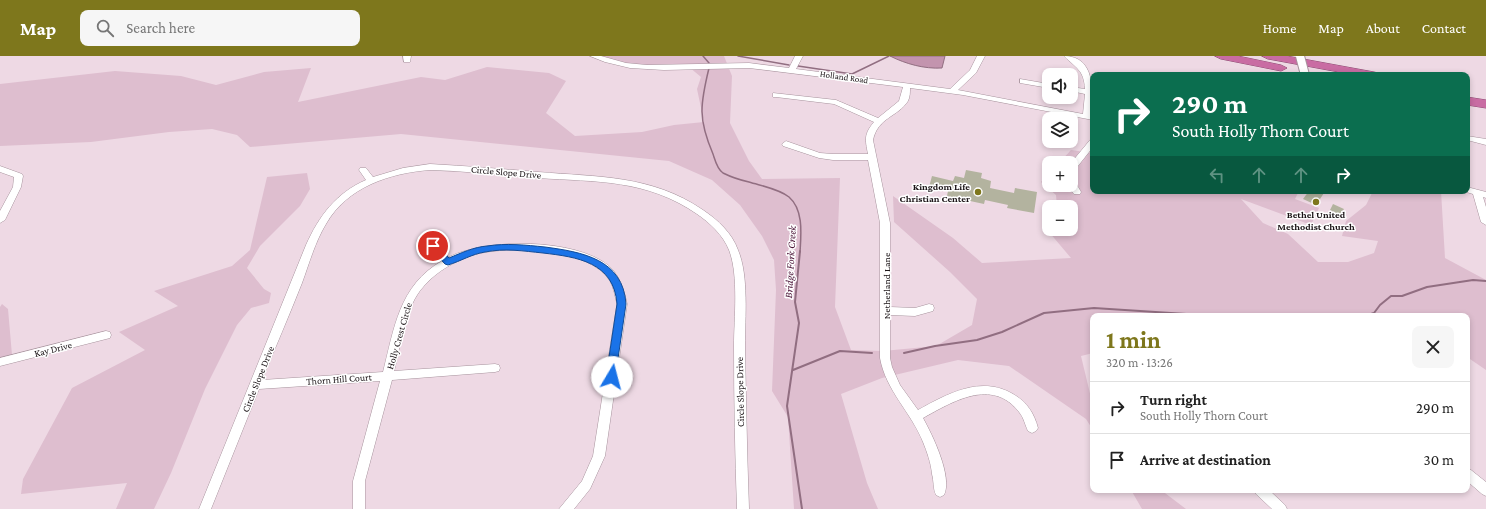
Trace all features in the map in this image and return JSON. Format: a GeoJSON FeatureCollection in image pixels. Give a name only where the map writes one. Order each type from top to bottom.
{"type":"FeatureCollection","features":[{"type":"Feature","properties":{"kind":"highway"},"geometry":{"type":"LineString","coordinates":[[1221,56],[1306,72]]}},
{"type":"Feature","properties":{"kind":"highway"},"geometry":{"type":"LineString","coordinates":[[1268,56],[1357,72]]}},
{"type":"Feature","properties":{"kind":"highway"},"geometry":{"type":"LineString","coordinates":[[1470,91],[1486,94]]}},
{"type":"Feature","properties":{"kind":"highway"},"geometry":{"type":"LineString","coordinates":[[1470,101],[1486,104]]}},
{"type":"Feature","properties":{"kind":"street","name":"Holland Road"},"geometry":{"type":"LineString","coordinates":[[594,56],[624,65],[644,67],[740,65],[790,70],[952,91],[1090,117]]}},
{"type":"Feature","properties":{"kind":"street"},"geometry":{"type":"LineString","coordinates":[[790,70],[799,56]]}},
{"type":"Feature","properties":{"kind":"street"},"geometry":{"type":"LineString","coordinates":[[952,91],[972,71],[981,56]]}},
{"type":"Feature","properties":{"kind":"street"},"geometry":{"type":"LineString","coordinates":[[1068,56],[1080,65],[1088,78],[1090,117]]}},
{"type":"Feature","properties":{"kind":"street"},"geometry":{"type":"LineString","coordinates":[[1300,56],[1304,72]]}},
{"type":"Feature","properties":{"kind":"street"},"geometry":{"type":"LineString","coordinates":[[1023,81],[1042,85]]}},
{"type":"Feature","properties":{"kind":"street","name":"Netherland Lane"},"geometry":{"type":"LineString","coordinates":[[908,86],[902,103],[879,121],[870,133],[869,140],[871,157],[885,223],[885,358],[887,372],[893,386],[916,416],[923,430],[938,469],[940,491]]}},
{"type":"Feature","properties":{"kind":"street"},"geometry":{"type":"LineString","coordinates":[[1078,90],[1088,92]]}},
{"type":"Feature","properties":{"kind":"street"},"geometry":{"type":"LineString","coordinates":[[776,95],[836,102],[879,121]]}},
{"type":"Feature","properties":{"kind":"street"},"geometry":{"type":"LineString","coordinates":[[1470,139],[1486,142]]}},
{"type":"Feature","properties":{"kind":"street"},"geometry":{"type":"LineString","coordinates":[[786,144],[820,155],[833,157],[871,157]]}},
{"type":"Feature","properties":{"kind":"street"},"geometry":{"type":"LineString","coordinates":[[1078,160],[1090,146]]}},
{"type":"Feature","properties":{"kind":"street","name":"Circle Slope Drive"},"geometry":{"type":"LineString","coordinates":[[205,509],[324,218],[342,199],[371,180],[402,171],[430,167],[612,180],[645,185],[666,192],[690,204],[708,218],[730,240],[738,262],[743,509]]}},
{"type":"Feature","properties":{"kind":"street"},"geometry":{"type":"LineString","coordinates":[[0,169],[19,176],[17,187],[1,216]]}},
{"type":"Feature","properties":{"kind":"street"},"geometry":{"type":"LineString","coordinates":[[363,170],[371,180]]}},
{"type":"Feature","properties":{"kind":"street"},"geometry":{"type":"LineString","coordinates":[[1470,191],[1481,194],[1486,222]]}},
{"type":"Feature","properties":{"kind":"street"},"geometry":{"type":"LineString","coordinates":[[433,246],[448,262]]}},
{"type":"Feature","properties":{"kind":"street","name":"Holly Crest Circle"},"geometry":{"type":"LineString","coordinates":[[359,509],[359,481],[405,309],[410,298],[423,281],[434,271],[448,262],[469,253],[514,246],[580,255],[593,261],[612,275],[618,287],[622,304],[599,456],[596,467],[587,485],[565,509]]}},
{"type":"Feature","properties":{"kind":"street"},"geometry":{"type":"LineString","coordinates":[[886,311],[915,312],[929,308]]}},
{"type":"Feature","properties":{"kind":"street","name":"Kay Drive"},"geometry":{"type":"LineString","coordinates":[[0,362],[106,336]]}},
{"type":"Feature","properties":{"kind":"street","name":"Thorn Hill Court"},"geometry":{"type":"LineString","coordinates":[[255,385],[495,368]]}},
{"type":"Feature","properties":{"kind":"street"},"geometry":{"type":"LineString","coordinates":[[916,416],[958,395],[975,390],[988,389],[1010,396],[1028,415],[1032,428]]}},
{"type":"Feature","properties":{"kind":"street"},"geometry":{"type":"LineString","coordinates":[[1470,477],[1486,490]]}},
{"type":"Feature","properties":{"kind":"street"},"geometry":{"type":"LineString","coordinates":[[1263,493],[1281,509]]}},
{"type":"Feature","properties":{"kind":"shaded area"},"geometry":{"type":"Polygon","coordinates":[[[598,56],[724,56],[732,76],[730,123],[749,161],[762,179],[840,178],[835,307],[851,350],[883,351],[936,346],[972,325],[977,299],[950,272],[894,222],[893,196],[953,238],[982,263],[1071,258],[1052,236],[1078,236],[1078,200],[1056,200],[1056,195],[1053,192],[1078,192],[1078,156],[1065,156],[1071,150],[1090,153],[1090,194],[1298,194],[1295,199],[1319,208],[1311,225],[1241,199],[1263,223],[1288,234],[1318,262],[1348,262],[1374,253],[1378,241],[1342,236],[1346,221],[1366,205],[1372,194],[1441,194],[1445,258],[1486,280],[1486,370],[1470,359],[1470,313],[1090,313],[1090,354],[1081,356],[1090,394],[1090,425],[1086,419],[1009,366],[958,360],[882,378],[841,394],[867,483],[878,509],[794,509],[788,417],[772,391],[776,290],[774,260],[762,236],[740,205],[712,180],[669,161],[401,134],[250,147],[237,135],[212,129],[169,132],[91,142],[0,146],[0,84],[115,71],[181,76],[216,85],[264,72],[311,68],[298,102],[421,77],[445,80],[487,67],[549,73],[566,81],[546,113],[575,136],[642,132],[674,125],[704,122],[697,89],[701,77],[689,67],[645,68],[598,56]]]}},
{"type":"Feature","properties":{"kind":"shaded area"},"geometry":{"type":"Polygon","coordinates":[[[890,56],[945,56],[942,68],[929,68],[902,61],[890,56]]]}},
{"type":"Feature","properties":{"kind":"shaded area"},"geometry":{"type":"Polygon","coordinates":[[[307,173],[310,189],[300,206],[260,246],[247,268],[264,289],[271,293],[269,303],[251,308],[237,325],[205,389],[171,473],[154,509],[116,509],[127,483],[21,494],[23,479],[72,388],[145,350],[119,332],[178,306],[154,291],[232,266],[250,250],[267,177],[307,173]]]}},
{"type":"Feature","properties":{"kind":"shaded area"},"geometry":{"type":"Polygon","coordinates":[[[2,304],[8,309],[12,355],[0,358],[0,307],[2,304]]]}},
{"type":"Feature","properties":{"kind":"shaded area"},"geometry":{"type":"Polygon","coordinates":[[[1133,493],[1165,493],[1186,509],[1142,509],[1133,493]]]}},
{"type":"Feature","properties":{"kind":"building","name":"Kingdom Life Christian Center"},"geometry":{"type":"Polygon","coordinates":[[[966,170],[982,173],[981,178],[991,181],[990,188],[1014,193],[1015,188],[1037,192],[1034,213],[1007,208],[1008,205],[985,200],[984,204],[947,196],[948,191],[929,187],[932,176],[953,181],[955,176],[964,178],[966,170]]]}},
{"type":"Feature","properties":{"kind":"building"},"geometry":{"type":"Polygon","coordinates":[[[1307,194],[1323,194],[1316,205],[1303,199],[1307,194]]]}},
{"type":"Feature","properties":{"kind":"building"},"geometry":{"type":"Polygon","coordinates":[[[1333,204],[1344,209],[1340,215],[1330,210],[1333,204]]]}},
{"type":"Feature","properties":{"kind":"waterway","name":"Bridge Fork Creek"},"geometry":{"type":"LineString","coordinates":[[703,56],[709,63]]}},
{"type":"Feature","properties":{"kind":"waterway"},"geometry":{"type":"LineString","coordinates":[[738,56],[789,65]]}},
{"type":"Feature","properties":{"kind":"waterway"},"geometry":{"type":"LineString","coordinates":[[798,66],[852,74],[889,56]]}},
{"type":"Feature","properties":{"kind":"waterway","name":"Bridge Fork Creek"},"geometry":{"type":"LineString","coordinates":[[709,68],[702,102],[702,112],[708,142],[718,167],[723,173],[729,176],[765,186],[785,194],[794,202],[799,216],[801,231],[800,252]]}},
{"type":"Feature","properties":{"kind":"waterway","name":"Bridge Fork Creek"},"geometry":{"type":"LineString","coordinates":[[800,251],[795,302],[799,323],[787,406],[802,509]]}},
{"type":"Feature","properties":{"kind":"waterway"},"geometry":{"type":"LineString","coordinates":[[1374,313],[1380,305],[1391,296],[1402,296],[1427,287],[1473,280],[1486,281]]}},
{"type":"Feature","properties":{"kind":"waterway"},"geometry":{"type":"LineString","coordinates":[[904,353],[935,346],[977,340],[1002,332],[1044,313],[1094,308],[1171,313]]}},
{"type":"Feature","properties":{"kind":"waterway"},"geometry":{"type":"LineString","coordinates":[[793,370],[840,351],[872,353]]}},
{"type":"Feature","properties":{"kind":"place","name":"Kingdom Life Christian Center"},"geometry":{"type":"Point","coordinates":[978,192]}},
{"type":"Feature","properties":{"kind":"place","name":"Bethel United Methodist Church"},"geometry":{"type":"Point","coordinates":[1316,202]}},
{"type":"Feature","properties":{"kind":"route"},"geometry":{"type":"LineString","coordinates":[[433,246],[448,262],[469,253],[486,249],[514,246],[580,255],[605,268],[612,275],[618,287],[622,304],[612,377]]}}]}
